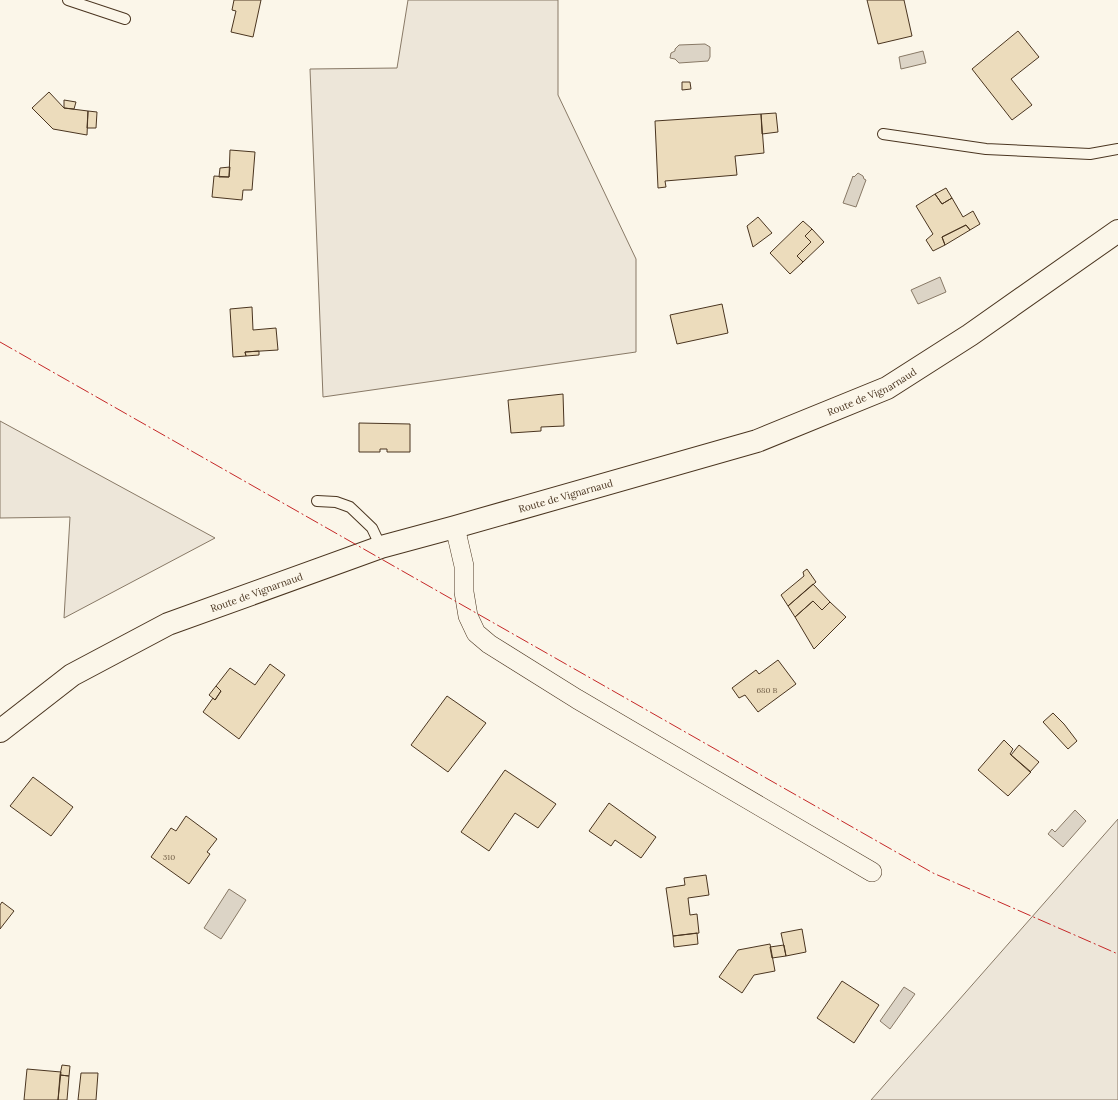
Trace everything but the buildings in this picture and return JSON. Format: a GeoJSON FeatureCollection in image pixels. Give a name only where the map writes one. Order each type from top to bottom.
{"type":"FeatureCollection","features":[{"type":"Feature","properties":{"kind":"street","name":"Route de Vignarnaud"},"geometry":{"type":"LineString","coordinates":[[0,731],[72,675],[168,624],[381,547],[455,528],[757,441],[887,388],[970,335],[1118,231]]}},
{"type":"Feature","properties":{"kind":"street"},"geometry":{"type":"LineString","coordinates":[[455,528],[464,566],[464,592],[468,616],[476,633],[489,644],[577,699],[872,872]]}},
{"type":"Feature","properties":{"kind":"lane"},"geometry":{"type":"LineString","coordinates":[[68,0],[125,19]]}},
{"type":"Feature","properties":{"kind":"lane"},"geometry":{"type":"LineString","coordinates":[[883,134],[986,149],[1090,154],[1118,149]]}},
{"type":"Feature","properties":{"kind":"lane"},"geometry":{"type":"LineString","coordinates":[[317,501],[336,502],[350,507],[372,528],[381,547]]}},
{"type":"Feature","properties":{"kind":"shaded area"},"geometry":{"type":"Polygon","coordinates":[[[408,0],[558,0],[558,95],[636,259],[636,352],[323,397],[310,69],[397,68],[408,0]]]}},
{"type":"Feature","properties":{"kind":"shaded area"},"geometry":{"type":"Polygon","coordinates":[[[705,44],[710,47],[710,57],[708,61],[679,63],[675,59],[670,58],[671,53],[675,51],[679,45],[705,44]]]}},
{"type":"Feature","properties":{"kind":"shaded area"},"geometry":{"type":"Polygon","coordinates":[[[923,51],[926,63],[901,69],[899,57],[923,51]]]}},
{"type":"Feature","properties":{"kind":"shaded area"},"geometry":{"type":"Polygon","coordinates":[[[858,173],[866,180],[856,207],[843,203],[853,176],[854,177],[858,173]]]}},
{"type":"Feature","properties":{"kind":"shaded area"},"geometry":{"type":"Polygon","coordinates":[[[940,277],[946,292],[918,304],[911,290],[940,277]]]}},
{"type":"Feature","properties":{"kind":"shaded area"},"geometry":{"type":"Polygon","coordinates":[[[0,421],[215,538],[64,618],[70,517],[0,518],[0,421]]]}},
{"type":"Feature","properties":{"kind":"shaded area"},"geometry":{"type":"Polygon","coordinates":[[[1075,810],[1086,821],[1063,847],[1048,834],[1052,829],[1055,832],[1075,810]]]}},
{"type":"Feature","properties":{"kind":"shaded area"},"geometry":{"type":"Polygon","coordinates":[[[1118,819],[1118,1100],[871,1100],[1118,819]]]}},
{"type":"Feature","properties":{"kind":"shaded area"},"geometry":{"type":"Polygon","coordinates":[[[229,889],[246,900],[221,939],[204,928],[229,889]]]}},
{"type":"Feature","properties":{"kind":"shaded area"},"geometry":{"type":"Polygon","coordinates":[[[904,987],[915,994],[890,1029],[880,1021],[904,987]]]}},
{"type":"Feature","properties":{"kind":"power"},"geometry":{"type":"LineString","coordinates":[[0,342],[933,873],[1118,954]]}}]}
